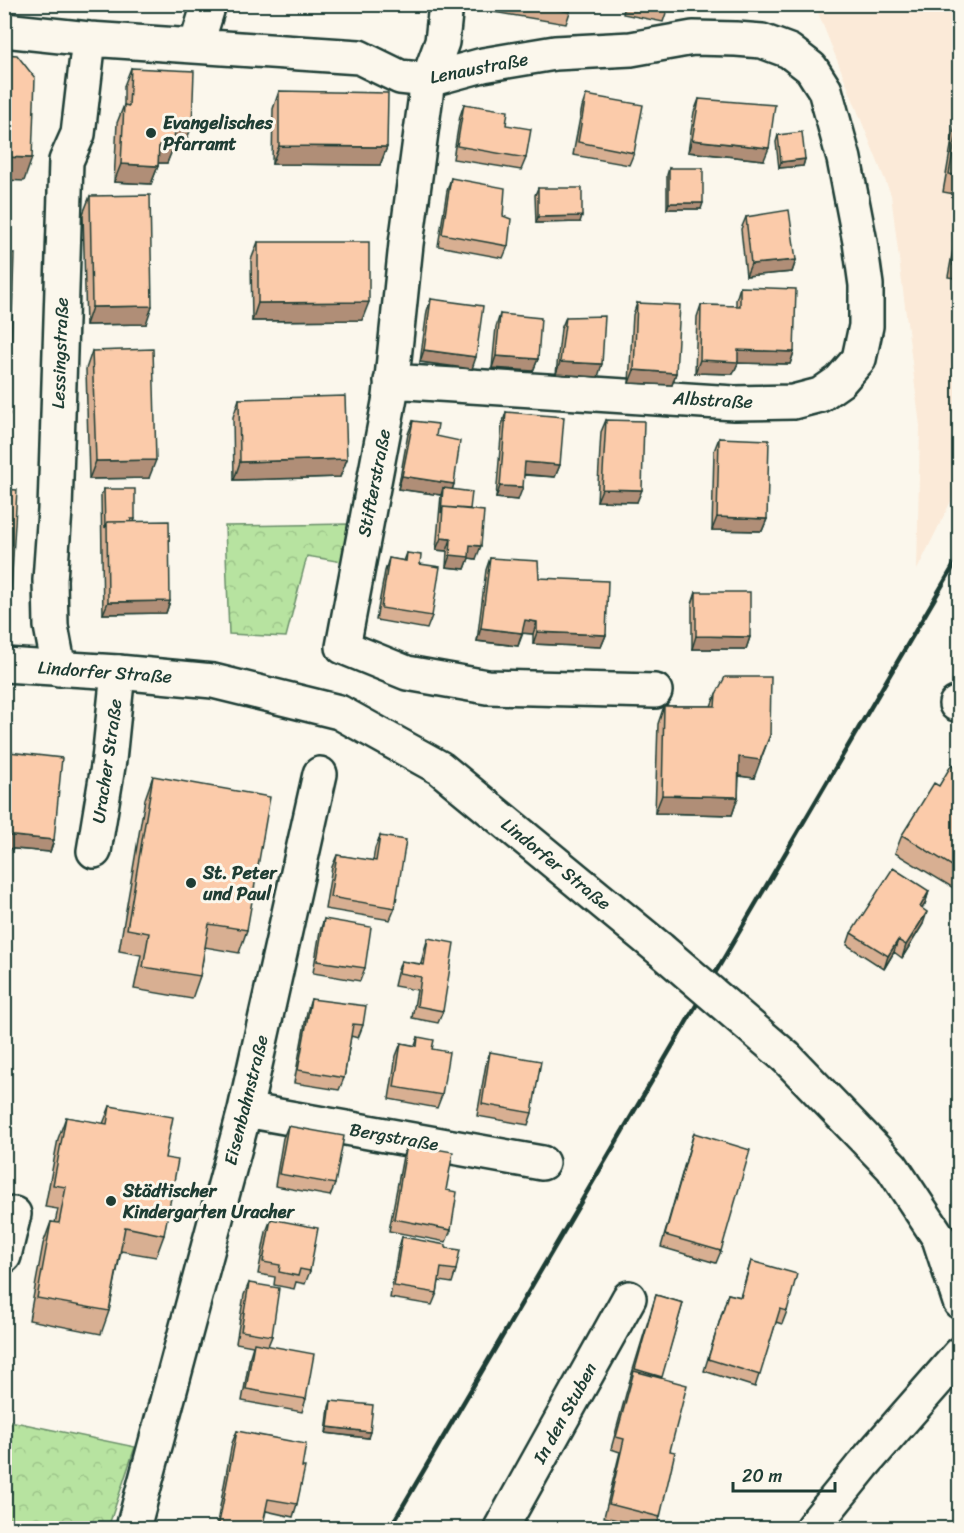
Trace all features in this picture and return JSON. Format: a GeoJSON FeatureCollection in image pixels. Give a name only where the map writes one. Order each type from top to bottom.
{"type":"FeatureCollection","features":[{"type":"Feature","properties":{"kind":"street"},"geometry":{"type":"LineString","coordinates":[[196,46],[209,4]]}},
{"type":"Feature","properties":{"kind":"street","name":"Stifterstraße"},"geometry":{"type":"LineString","coordinates":[[446,4],[442,42],[428,81],[406,244],[390,397],[343,647],[407,673],[488,687],[655,691]]}},
{"type":"Feature","properties":{"kind":"street","name":"Lenaustraße"},"geometry":{"type":"LineString","coordinates":[[4,30],[89,39],[358,57],[400,77],[428,81],[483,65],[555,53],[631,49],[693,38],[762,41],[789,51],[812,68],[825,90],[853,200]]}},
{"type":"Feature","properties":{"kind":"street","name":"Lessingstraße"},"geometry":{"type":"LineString","coordinates":[[59,669],[51,626],[50,580],[55,499],[66,161],[78,134],[89,39]]}},
{"type":"Feature","properties":{"kind":"street","name":"Albstraße"},"geometry":{"type":"LineString","coordinates":[[391,381],[734,403],[793,402],[820,395],[840,381],[859,359],[866,326],[866,285],[853,200]]}},
{"type":"Feature","properties":{"kind":"street","name":"Lindorfer Straße"},"geometry":{"type":"LineString","coordinates":[[4,665],[213,681],[339,712],[440,768],[660,949],[787,1058],[892,1167],[939,1238],[960,1302]]}},
{"type":"Feature","properties":{"kind":"street","name":"Uracher Straße"},"geometry":{"type":"LineString","coordinates":[[94,851],[110,754],[118,672]]}},
{"type":"Feature","properties":{"kind":"street","name":"Eisenbahnstraße"},"geometry":{"type":"LineString","coordinates":[[133,1528],[245,1110],[320,774]]}},
{"type":"Feature","properties":{"kind":"street","name":"Bergstraße"},"geometry":{"type":"LineString","coordinates":[[245,1110],[542,1163]]}},
{"type":"Feature","properties":{"kind":"street"},"geometry":{"type":"LineString","coordinates":[[4,1256],[14,1214]]}},
{"type":"Feature","properties":{"kind":"street","name":"In den Stuben"},"geometry":{"type":"LineString","coordinates":[[501,1528],[629,1298]]}},
{"type":"Feature","properties":{"kind":"street"},"geometry":{"type":"LineString","coordinates":[[812,1528],[863,1465],[960,1354]]}},
{"type":"Feature","properties":{"kind":"shaded area"},"geometry":{"type":"Polygon","coordinates":[[[815,5],[959,5],[959,485],[917,570],[920,426],[891,195],[815,5]]]}},
{"type":"Feature","properties":{"kind":"green space"},"geometry":{"type":"Polygon","coordinates":[[[348,524],[342,562],[307,556],[286,637],[229,634],[225,526],[348,524]]]}},
{"type":"Feature","properties":{"kind":"green space"},"geometry":{"type":"Polygon","coordinates":[[[5,1420],[135,1447],[108,1528],[5,1528],[5,1420]]]}},
{"type":"Feature","properties":{"kind":"building"},"geometry":{"type":"Polygon","coordinates":[[[528,4],[571,4],[570,12],[528,4]]]}},
{"type":"Feature","properties":{"kind":"building"},"geometry":{"type":"Polygon","coordinates":[[[644,4],[669,4],[668,9],[644,4]]]}},
{"type":"Feature","properties":{"kind":"building"},"geometry":{"type":"Polygon","coordinates":[[[4,54],[17,55],[35,78],[32,158],[4,157],[4,54]]]}},
{"type":"Feature","properties":{"kind":"building","name":"Evangelisches Pfarramt"},"geometry":{"type":"Polygon","coordinates":[[[131,68],[194,71],[192,126],[175,125],[174,146],[159,145],[158,166],[121,164],[124,105],[129,106],[131,68]]]}},
{"type":"Feature","properties":{"kind":"building"},"geometry":{"type":"Polygon","coordinates":[[[279,91],[388,93],[387,147],[279,146],[279,91]]]}},
{"type":"Feature","properties":{"kind":"building"},"geometry":{"type":"Polygon","coordinates":[[[586,95],[643,105],[634,153],[578,142],[586,95]]]}},
{"type":"Feature","properties":{"kind":"building"},"geometry":{"type":"Polygon","coordinates":[[[699,99],[775,105],[769,148],[692,140],[699,99]]]}},
{"type":"Feature","properties":{"kind":"building"},"geometry":{"type":"Polygon","coordinates":[[[464,104],[508,111],[506,125],[531,129],[526,158],[457,146],[464,104]]]}},
{"type":"Feature","properties":{"kind":"building"},"geometry":{"type":"Polygon","coordinates":[[[960,115],[960,176],[949,174],[960,115]]]}},
{"type":"Feature","properties":{"kind":"building"},"geometry":{"type":"Polygon","coordinates":[[[802,132],[805,159],[781,162],[778,135],[802,132]]]}},
{"type":"Feature","properties":{"kind":"building"},"geometry":{"type":"Polygon","coordinates":[[[669,168],[703,168],[703,203],[669,203],[669,168]]]}},
{"type":"Feature","properties":{"kind":"building"},"geometry":{"type":"Polygon","coordinates":[[[451,178],[505,188],[503,216],[511,219],[508,246],[442,234],[451,178]]]}},
{"type":"Feature","properties":{"kind":"building"},"geometry":{"type":"Polygon","coordinates":[[[538,188],[582,188],[582,216],[538,217],[538,188]]]}},
{"type":"Feature","properties":{"kind":"building"},"geometry":{"type":"Polygon","coordinates":[[[150,195],[152,306],[92,307],[90,196],[150,195]]]}},
{"type":"Feature","properties":{"kind":"building"},"geometry":{"type":"Polygon","coordinates":[[[789,210],[796,260],[751,264],[746,217],[789,210]]]}},
{"type":"Feature","properties":{"kind":"building"},"geometry":{"type":"Polygon","coordinates":[[[958,231],[960,231],[960,266],[953,265],[958,231]]]}},
{"type":"Feature","properties":{"kind":"building"},"geometry":{"type":"Polygon","coordinates":[[[258,242],[369,242],[369,302],[258,303],[258,242]]]}},
{"type":"Feature","properties":{"kind":"building"},"geometry":{"type":"Polygon","coordinates":[[[4,253],[14,253],[9,414],[4,414],[4,253]]]}},
{"type":"Feature","properties":{"kind":"building"},"geometry":{"type":"Polygon","coordinates":[[[740,287],[796,289],[794,352],[738,350],[738,362],[700,360],[701,305],[740,306],[740,287]]]}},
{"type":"Feature","properties":{"kind":"building"},"geometry":{"type":"Polygon","coordinates":[[[431,299],[483,306],[476,357],[424,350],[431,299]]]}},
{"type":"Feature","properties":{"kind":"building"},"geometry":{"type":"Polygon","coordinates":[[[637,303],[680,305],[676,373],[634,370],[637,303]]]}},
{"type":"Feature","properties":{"kind":"building"},"geometry":{"type":"Polygon","coordinates":[[[500,314],[541,318],[538,359],[496,356],[500,314]]]}},
{"type":"Feature","properties":{"kind":"building"},"geometry":{"type":"Polygon","coordinates":[[[605,316],[602,364],[560,362],[566,317],[605,316]]]}},
{"type":"Feature","properties":{"kind":"building"},"geometry":{"type":"Polygon","coordinates":[[[153,349],[156,460],[96,461],[92,351],[153,349]]]}},
{"type":"Feature","properties":{"kind":"building"},"geometry":{"type":"Polygon","coordinates":[[[345,396],[347,459],[240,462],[239,399],[345,396]]]}},
{"type":"Feature","properties":{"kind":"building"},"geometry":{"type":"Polygon","coordinates":[[[506,412],[564,417],[560,465],[525,462],[523,487],[500,486],[506,412]]]}},
{"type":"Feature","properties":{"kind":"building"},"geometry":{"type":"Polygon","coordinates":[[[606,420],[644,421],[642,490],[602,489],[606,420]]]}},
{"type":"Feature","properties":{"kind":"building"},"geometry":{"type":"Polygon","coordinates":[[[413,421],[438,424],[436,436],[460,441],[454,484],[402,476],[413,421]]]}},
{"type":"Feature","properties":{"kind":"building"},"geometry":{"type":"Polygon","coordinates":[[[719,438],[769,440],[767,519],[717,517],[719,438]]]}},
{"type":"Feature","properties":{"kind":"building"},"geometry":{"type":"Polygon","coordinates":[[[443,488],[472,492],[470,509],[443,507],[441,513],[443,488]]]}},
{"type":"Feature","properties":{"kind":"building"},"geometry":{"type":"Polygon","coordinates":[[[4,489],[17,490],[10,607],[4,607],[4,489]]]}},
{"type":"Feature","properties":{"kind":"building"},"geometry":{"type":"Polygon","coordinates":[[[104,489],[135,489],[135,519],[131,519],[131,522],[107,522],[105,528],[104,489]]]}},
{"type":"Feature","properties":{"kind":"building"},"geometry":{"type":"Polygon","coordinates":[[[443,507],[484,511],[481,546],[470,545],[469,557],[450,555],[451,539],[441,538],[443,507]]]}},
{"type":"Feature","properties":{"kind":"building"},"geometry":{"type":"Polygon","coordinates":[[[169,521],[170,601],[108,602],[107,522],[169,521]]]}},
{"type":"Feature","properties":{"kind":"building"},"geometry":{"type":"Polygon","coordinates":[[[407,553],[421,555],[420,564],[440,567],[432,616],[381,608],[389,558],[406,561],[407,553]]]}},
{"type":"Feature","properties":{"kind":"building"},"geometry":{"type":"Polygon","coordinates":[[[490,558],[538,561],[539,578],[608,581],[606,635],[537,632],[537,622],[525,620],[522,633],[481,628],[490,558]]]}},
{"type":"Feature","properties":{"kind":"building"},"geometry":{"type":"Polygon","coordinates":[[[696,592],[750,592],[750,637],[696,636],[696,592]]]}},
{"type":"Feature","properties":{"kind":"building"},"geometry":{"type":"Polygon","coordinates":[[[725,677],[771,677],[770,735],[760,760],[739,757],[738,797],[662,795],[664,706],[715,706],[716,694],[725,677]]]}},
{"type":"Feature","properties":{"kind":"building"},"geometry":{"type":"Polygon","coordinates":[[[9,752],[62,758],[54,840],[4,835],[4,788],[9,752]]]}},
{"type":"Feature","properties":{"kind":"building"},"geometry":{"type":"Polygon","coordinates":[[[4,758],[7,758],[4,781],[4,758]]]}},
{"type":"Feature","properties":{"kind":"building"},"geometry":{"type":"Polygon","coordinates":[[[952,764],[960,768],[960,786],[954,795],[960,798],[960,871],[902,835],[934,783],[939,786],[952,764]]]}},
{"type":"Feature","properties":{"kind":"building","name":"St. Peter und Paul"},"geometry":{"type":"Polygon","coordinates":[[[153,776],[270,797],[247,930],[209,924],[200,976],[143,967],[149,933],[127,929],[153,776]]]}},
{"type":"Feature","properties":{"kind":"building"},"geometry":{"type":"Polygon","coordinates":[[[380,836],[406,840],[395,908],[330,897],[337,855],[376,861],[380,836]]]}},
{"type":"Feature","properties":{"kind":"building"},"geometry":{"type":"Polygon","coordinates":[[[893,868],[929,891],[920,907],[927,912],[906,945],[898,940],[888,956],[851,933],[893,868]]]}},
{"type":"Feature","properties":{"kind":"building"},"geometry":{"type":"Polygon","coordinates":[[[324,919],[371,927],[365,968],[317,961],[324,919]]]}},
{"type":"Feature","properties":{"kind":"building"},"geometry":{"type":"Polygon","coordinates":[[[428,938],[454,943],[443,1011],[417,1006],[421,977],[399,973],[401,961],[424,965],[428,938]]]}},
{"type":"Feature","properties":{"kind":"building"},"geometry":{"type":"Polygon","coordinates":[[[311,999],[366,1006],[363,1025],[353,1024],[344,1078],[298,1070],[311,999]]]}},
{"type":"Feature","properties":{"kind":"building"},"geometry":{"type":"Polygon","coordinates":[[[418,1037],[434,1040],[432,1049],[449,1052],[442,1095],[394,1087],[401,1043],[417,1046],[418,1037]]]}},
{"type":"Feature","properties":{"kind":"building"},"geometry":{"type":"Polygon","coordinates":[[[490,1052],[541,1061],[532,1113],[482,1104],[490,1052]]]}},
{"type":"Feature","properties":{"kind":"building"},"geometry":{"type":"Polygon","coordinates":[[[110,1106],[173,1117],[165,1158],[178,1160],[164,1235],[125,1227],[109,1311],[37,1298],[51,1222],[59,1223],[66,1187],[53,1185],[66,1117],[107,1124],[110,1106]]]}},
{"type":"Feature","properties":{"kind":"building"},"geometry":{"type":"Polygon","coordinates":[[[288,1126],[344,1136],[335,1184],[279,1174],[288,1126]]]}},
{"type":"Feature","properties":{"kind":"building"},"geometry":{"type":"Polygon","coordinates":[[[694,1133],[750,1150],[721,1251],[665,1235],[694,1133]]]}},
{"type":"Feature","properties":{"kind":"building"},"geometry":{"type":"Polygon","coordinates":[[[407,1144],[453,1152],[446,1190],[457,1192],[451,1230],[394,1219],[407,1144]]]}},
{"type":"Feature","properties":{"kind":"building"},"geometry":{"type":"Polygon","coordinates":[[[271,1219],[318,1228],[310,1271],[300,1269],[298,1276],[279,1272],[280,1265],[263,1262],[271,1219]]]}},
{"type":"Feature","properties":{"kind":"building"},"geometry":{"type":"Polygon","coordinates":[[[402,1237],[446,1245],[446,1248],[460,1250],[456,1270],[441,1268],[437,1293],[394,1286],[402,1237]]]}},
{"type":"Feature","properties":{"kind":"building"},"geometry":{"type":"Polygon","coordinates":[[[751,1261],[797,1274],[787,1311],[780,1309],[760,1375],[708,1359],[728,1294],[741,1297],[751,1261]]]}},
{"type":"Feature","properties":{"kind":"building"},"geometry":{"type":"Polygon","coordinates":[[[249,1283],[279,1288],[272,1336],[241,1331],[249,1283]]]}},
{"type":"Feature","properties":{"kind":"building"},"geometry":{"type":"Polygon","coordinates":[[[656,1295],[683,1303],[662,1377],[635,1369],[656,1295]]]}},
{"type":"Feature","properties":{"kind":"building"},"geometry":{"type":"Polygon","coordinates":[[[254,1343],[314,1354],[306,1399],[246,1389],[254,1343]]]}},
{"type":"Feature","properties":{"kind":"building"},"geometry":{"type":"Polygon","coordinates":[[[634,1371],[687,1385],[670,1451],[675,1452],[660,1517],[609,1504],[624,1439],[616,1437],[634,1371]]]}},
{"type":"Feature","properties":{"kind":"building"},"geometry":{"type":"Polygon","coordinates":[[[331,1401],[373,1405],[370,1432],[328,1427],[331,1401]]]}},
{"type":"Feature","properties":{"kind":"building"},"geometry":{"type":"Polygon","coordinates":[[[237,1431],[306,1444],[302,1467],[305,1467],[297,1504],[268,1499],[262,1528],[218,1528],[237,1431]]]}},
{"type":"Feature","properties":{"kind":"railway"},"geometry":{"type":"LineString","coordinates":[[390,1528],[960,555]]}},
{"type":"Feature","properties":{"kind":"place","name":"Evangelisches Pfarramt"},"geometry":{"type":"Point","coordinates":[151,133]}},
{"type":"Feature","properties":{"kind":"place","name":"St. Peter und Paul"},"geometry":{"type":"Point","coordinates":[191,883]}},
{"type":"Feature","properties":{"kind":"place","name":"Städtischer Kindergarten Uracher"},"geometry":{"type":"Point","coordinates":[111,1201]}}]}
